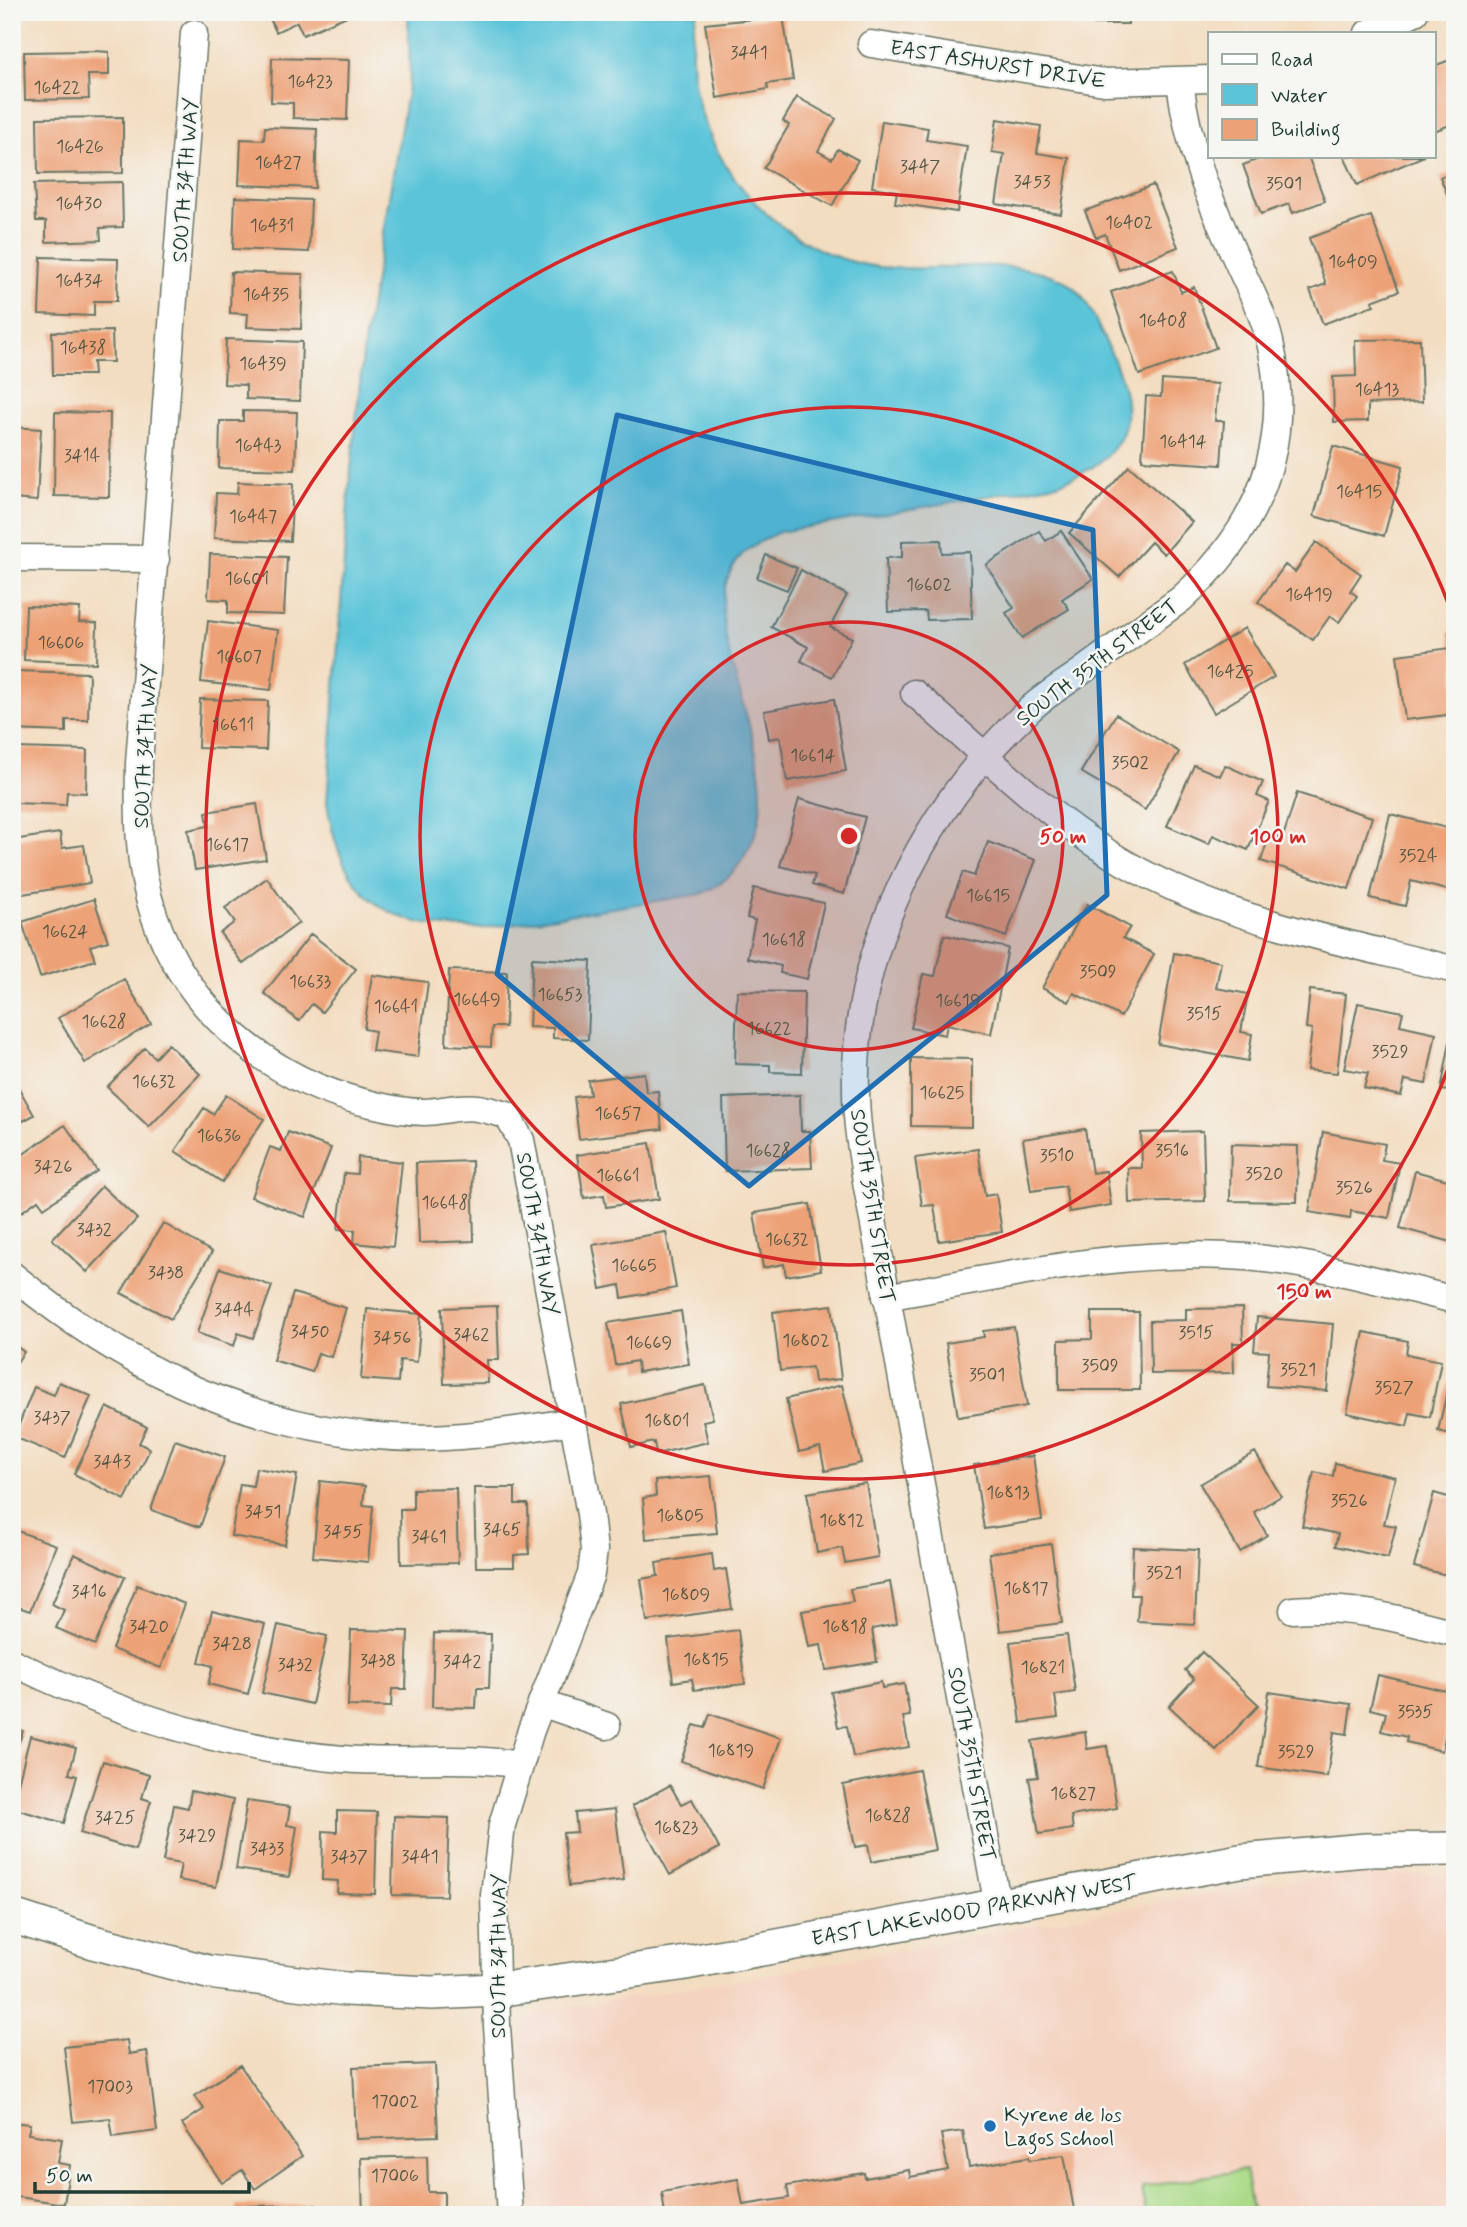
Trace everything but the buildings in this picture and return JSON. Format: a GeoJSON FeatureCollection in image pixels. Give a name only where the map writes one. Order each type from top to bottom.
{"type":"FeatureCollection","features":[{"type":"Feature","properties":{"kind":"street"},"geometry":{"type":"LineString","coordinates":[[1370,32],[1415,12]]}},
{"type":"Feature","properties":{"kind":"street","name":"SOUTH 34TH WAY"},"geometry":{"type":"LineString","coordinates":[[194,33],[138,815],[143,867],[153,914],[174,962],[215,1019],[265,1060],[311,1085],[371,1104],[422,1112],[474,1107],[508,1115],[521,1140],[590,1514],[594,1550],[591,1574],[519,1765],[502,1825],[494,1895],[496,1990],[510,2215]]}},
{"type":"Feature","properties":{"kind":"street","name":"EAST ASHURST DRIVE"},"geometry":{"type":"LineString","coordinates":[[871,44],[1046,75],[1104,82],[1208,79]]}},
{"type":"Feature","properties":{"kind":"street","name":"SOUTH 35TH STREET"},"geometry":{"type":"LineString","coordinates":[[998,1907],[859,1140],[856,1090],[864,1009],[873,960],[918,851],[941,811],[986,755],[1028,710],[1181,599],[1204,578],[1248,522],[1269,475],[1274,447],[1276,386],[1270,341],[1196,165],[1185,125],[1180,82]]}},
{"type":"Feature","properties":{"kind":"street"},"geometry":{"type":"LineString","coordinates":[[12,558],[156,559]]}},
{"type":"Feature","properties":{"kind":"street"},"geometry":{"type":"LineString","coordinates":[[914,693],[1061,821],[1111,855],[1160,882],[1220,908],[1455,970]]}},
{"type":"Feature","properties":{"kind":"street"},"geometry":{"type":"LineString","coordinates":[[886,1297],[1087,1261],[1182,1255],[1247,1257],[1318,1267],[1455,1300]]}},
{"type":"Feature","properties":{"kind":"street"},"geometry":{"type":"LineString","coordinates":[[12,1275],[66,1319],[171,1381],[289,1421],[377,1436],[426,1437],[475,1435],[573,1421]]}},
{"type":"Feature","properties":{"kind":"street"},"geometry":{"type":"LineString","coordinates":[[1293,1610],[1331,1607],[1368,1611],[1455,1633]]}},
{"type":"Feature","properties":{"kind":"street"},"geometry":{"type":"LineString","coordinates":[[12,1662],[70,1691],[147,1720],[198,1735],[344,1759],[489,1760],[519,1765]]}},
{"type":"Feature","properties":{"kind":"street"},"geometry":{"type":"LineString","coordinates":[[541,1703],[607,1726]]}},
{"type":"Feature","properties":{"kind":"street","name":"EAST LAKEWOOD PARKWAY WEST"},"geometry":{"type":"LineString","coordinates":[[12,1916],[93,1942],[208,1972],[346,1989],[432,1993],[496,1990],[680,1964],[1240,1861],[1366,1850],[1455,1849]]}},
{"type":"Feature","properties":{"kind":"highlighted area"},"geometry":{"type":"Polygon","coordinates":[[[617,415],[1093,530],[1107,895],[749,1186],[497,974],[617,415]]]}},
{"type":"Feature","properties":{"kind":"shaded area","name":"Kyrene de los Lagos School"},"geometry":{"type":"Polygon","coordinates":[[[1455,1874],[1455,2215],[532,2215],[520,2036],[525,2019],[536,2013],[776,1973],[1251,1885],[1349,1875],[1455,1874]]]}},
{"type":"Feature","properties":{"kind":"green space"},"geometry":{"type":"Polygon","coordinates":[[[1245,2170],[1253,2215],[1146,2215],[1142,2187],[1245,2170]]]}},
{"type":"Feature","properties":{"kind":"water"},"geometry":{"type":"Polygon","coordinates":[[[408,12],[697,12],[692,55],[697,98],[712,140],[734,177],[763,210],[798,237],[837,257],[879,267],[996,266],[1042,272],[1063,280],[1077,290],[1087,303],[1122,383],[1126,405],[1125,424],[1119,441],[1105,457],[1085,471],[1057,484],[779,532],[752,546],[739,558],[725,586],[723,618],[729,654],[759,771],[761,808],[752,842],[742,860],[726,879],[701,894],[485,928],[422,923],[396,915],[375,902],[357,885],[344,863],[334,835],[327,802],[349,488],[364,344],[410,75],[408,12]]]}},
{"type":"Feature","properties":{"kind":"place","name":"Kyrene de los Lagos School"},"geometry":{"type":"Point","coordinates":[990,2126]}}]}
